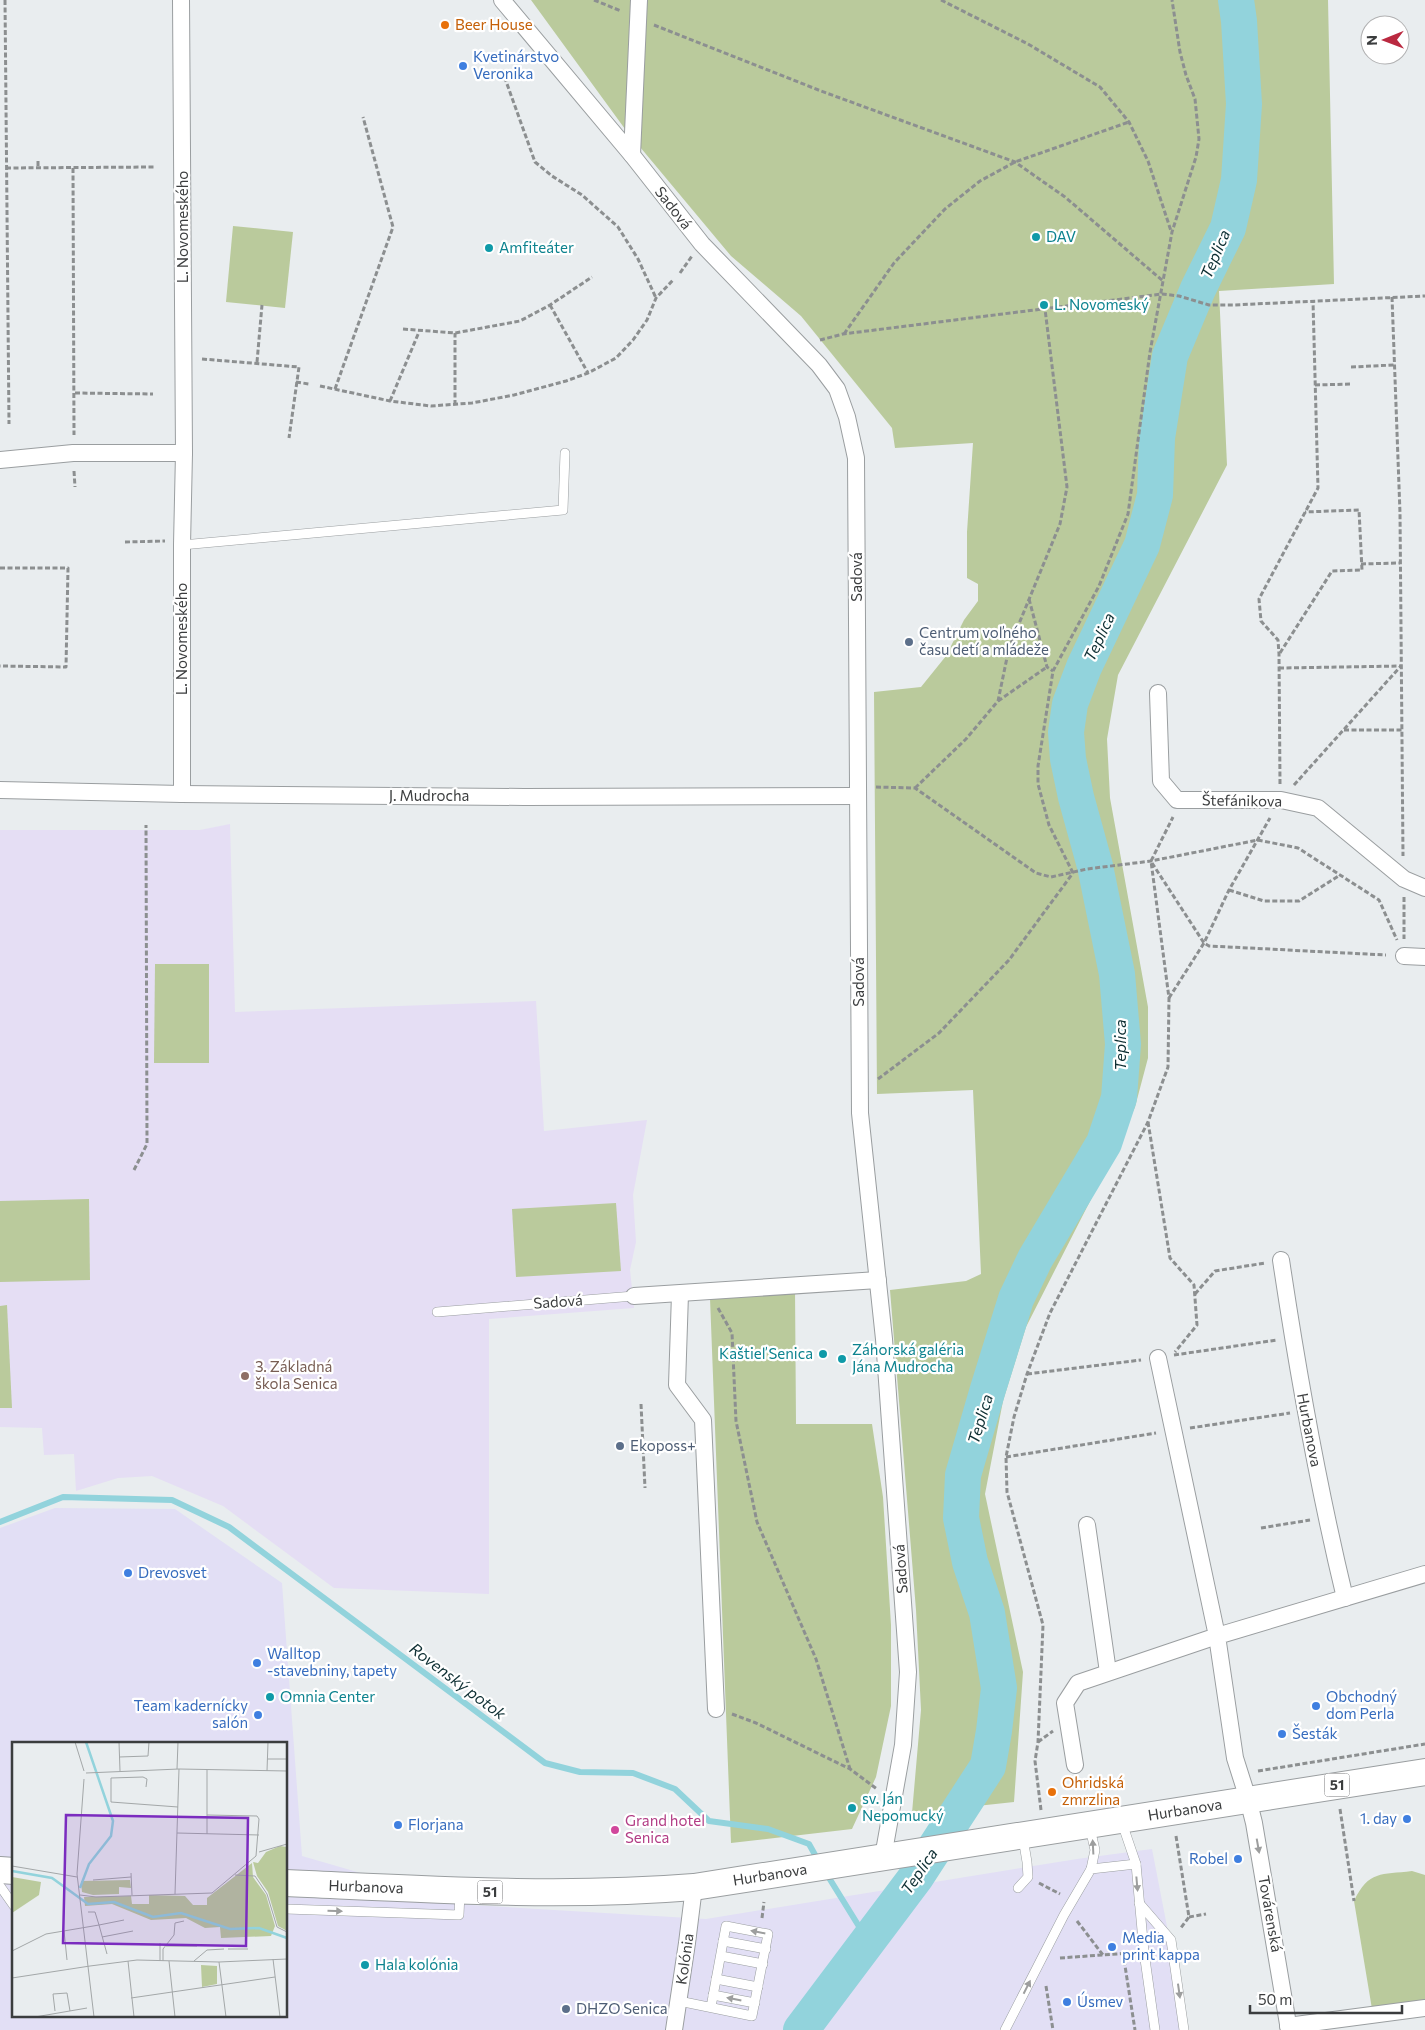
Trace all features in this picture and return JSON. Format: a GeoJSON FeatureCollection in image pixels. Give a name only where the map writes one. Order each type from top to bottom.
{"type":"FeatureCollection","features":[{"type":"Feature","properties":{"kind":"main road","name":"Hurbanova"},"geometry":{"type":"LineString","coordinates":[[288,1884],[459,1903],[526,1893],[651,1891],[694,1887],[1425,1772]]}},
{"type":"Feature","properties":{"kind":"street","name":"L. Novomeského"},"geometry":{"type":"LineString","coordinates":[[181,0],[184,358],[182,794]]}},
{"type":"Feature","properties":{"kind":"street","name":"Sadová"},"geometry":{"type":"LineString","coordinates":[[502,0],[632,156],[702,244],[819,365],[836,390],[847,417],[856,458],[860,1113],[878,1280],[908,1672],[894,1856]]}},
{"type":"Feature","properties":{"kind":"street"},"geometry":{"type":"LineString","coordinates":[[632,156],[639,0]]}},
{"type":"Feature","properties":{"kind":"street"},"geometry":{"type":"LineString","coordinates":[[0,460],[74,453],[184,453]]}},
{"type":"Feature","properties":{"kind":"street"},"geometry":{"type":"LineString","coordinates":[[1158,693],[1161,781],[1177,800]]}},
{"type":"Feature","properties":{"kind":"street","name":"J. Mudrocha"},"geometry":{"type":"LineString","coordinates":[[0,790],[182,794],[524,797],[858,796]]}},
{"type":"Feature","properties":{"kind":"street","name":"Štefánikova"},"geometry":{"type":"LineString","coordinates":[[1177,800],[1281,800],[1318,808],[1404,879],[1425,888]]}},
{"type":"Feature","properties":{"kind":"street"},"geometry":{"type":"LineString","coordinates":[[1404,956],[1425,957]]}},
{"type":"Feature","properties":{"kind":"street","name":"Hurbanova"},"geometry":{"type":"LineString","coordinates":[[1280,1260],[1292,1338],[1326,1518],[1345,1598]]}},
{"type":"Feature","properties":{"kind":"street","name":"Sadová"},"geometry":{"type":"LineString","coordinates":[[634,1296],[878,1280]]}},
{"type":"Feature","properties":{"kind":"street"},"geometry":{"type":"LineString","coordinates":[[680,1294],[677,1385],[703,1420],[716,1709]]}},
{"type":"Feature","properties":{"kind":"street"},"geometry":{"type":"LineString","coordinates":[[1164,1357],[1217,1636],[1234,1758],[1248,1799]]}},
{"type":"Feature","properties":{"kind":"street"},"geometry":{"type":"LineString","coordinates":[[1087,1525],[1108,1672]]}},
{"type":"Feature","properties":{"kind":"street"},"geometry":{"type":"LineString","coordinates":[[1075,1765],[1064,1703],[1078,1682],[1217,1636],[1425,1574]]}},
{"type":"Feature","properties":{"kind":"street","name":"Továrenská"},"geometry":{"type":"LineString","coordinates":[[1248,1799],[1254,1823],[1289,2028]]}},
{"type":"Feature","properties":{"kind":"street","name":"Kolónia"},"geometry":{"type":"LineString","coordinates":[[674,2030],[694,1887]]}},
{"type":"Feature","properties":{"kind":"street"},"geometry":{"type":"LineString","coordinates":[[1289,2028],[1425,2008]]}},
{"type":"Feature","properties":{"kind":"lane"},"geometry":{"type":"LineString","coordinates":[[182,545],[563,510],[565,453]]}},
{"type":"Feature","properties":{"kind":"lane","name":"Sadová"},"geometry":{"type":"LineString","coordinates":[[437,1312],[634,1296]]}},
{"type":"Feature","properties":{"kind":"lane"},"geometry":{"type":"LineString","coordinates":[[1121,1820],[1127,1844],[1136,1864],[1154,2030]]}},
{"type":"Feature","properties":{"kind":"lane"},"geometry":{"type":"LineString","coordinates":[[1005,2030],[1068,1907],[1090,1869],[1095,1850],[1090,1825]]}},
{"type":"Feature","properties":{"kind":"lane"},"geometry":{"type":"LineString","coordinates":[[1018,1888],[1028,1877],[1022,1836]]}},
{"type":"Feature","properties":{"kind":"lane"},"geometry":{"type":"LineString","coordinates":[[1090,1869],[1136,1864]]}},
{"type":"Feature","properties":{"kind":"lane"},"geometry":{"type":"LineString","coordinates":[[0,1886],[12,1903]]}},
{"type":"Feature","properties":{"kind":"lane"},"geometry":{"type":"LineString","coordinates":[[288,1909],[459,1903]]}},
{"type":"Feature","properties":{"kind":"lane"},"geometry":{"type":"LineString","coordinates":[[1139,1903],[1171,1940],[1184,2030]]}},
{"type":"Feature","properties":{"kind":"lane"},"geometry":{"type":"LineString","coordinates":[[679,2001],[711,2008],[752,2016],[768,1934],[726,1926],[711,2008]]}},
{"type":"Feature","properties":{"kind":"lane"},"geometry":{"type":"LineString","coordinates":[[723,1941],[766,1949]]}},
{"type":"Feature","properties":{"kind":"lane"},"geometry":{"type":"LineString","coordinates":[[721,1956],[763,1964]]}},
{"type":"Feature","properties":{"kind":"lane"},"geometry":{"type":"LineString","coordinates":[[716,1979],[758,1987]]}},
{"type":"Feature","properties":{"kind":"lane"},"geometry":{"type":"LineString","coordinates":[[713,1995],[755,2003]]}},
{"type":"Feature","properties":{"kind":"path"},"geometry":{"type":"LineString","coordinates":[[5,0],[9,424]]}},
{"type":"Feature","properties":{"kind":"path"},"geometry":{"type":"LineString","coordinates":[[594,0],[821,91],[1015,162],[1065,197],[1164,281]]}},
{"type":"Feature","properties":{"kind":"path"},"geometry":{"type":"LineString","coordinates":[[941,0],[1028,44],[1100,87],[1129,122],[1148,161],[1172,232]]}},
{"type":"Feature","properties":{"kind":"path"},"geometry":{"type":"LineString","coordinates":[[1073,873],[1049,825],[1038,784],[1038,766],[1053,670],[1099,586],[1128,514],[1150,352],[1172,232],[1196,157],[1199,139],[1195,99],[1182,59],[1172,0]]}},
{"type":"Feature","properties":{"kind":"path"},"geometry":{"type":"LineString","coordinates":[[502,70],[535,162],[552,176],[582,195],[618,226],[638,259],[656,298]]}},
{"type":"Feature","properties":{"kind":"path"},"geometry":{"type":"LineString","coordinates":[[336,390],[393,227],[363,117]]}},
{"type":"Feature","properties":{"kind":"path"},"geometry":{"type":"LineString","coordinates":[[843,334],[894,263],[945,209],[980,181],[1015,162],[1129,122]]}},
{"type":"Feature","properties":{"kind":"path"},"geometry":{"type":"LineString","coordinates":[[38,161],[38,168]]}},
{"type":"Feature","properties":{"kind":"path"},"geometry":{"type":"LineString","coordinates":[[6,168],[155,167]]}},
{"type":"Feature","properties":{"kind":"path"},"geometry":{"type":"LineString","coordinates":[[73,168],[75,487]]}},
{"type":"Feature","properties":{"kind":"path"},"geometry":{"type":"LineString","coordinates":[[403,329],[419,332],[455,333],[520,321],[550,305],[592,277]]}},
{"type":"Feature","properties":{"kind":"path"},"geometry":{"type":"LineString","coordinates":[[320,386],[390,401],[432,406],[472,404],[566,381],[588,373],[616,358],[633,340],[647,320],[656,298],[673,280]]}},
{"type":"Feature","properties":{"kind":"path"},"geometry":{"type":"LineString","coordinates":[[817,341],[843,334],[1162,294],[1179,296],[1209,304],[1425,296]]}},
{"type":"Feature","properties":{"kind":"path"},"geometry":{"type":"LineString","coordinates":[[1392,297],[1400,563],[1404,956]]}},
{"type":"Feature","properties":{"kind":"path"},"geometry":{"type":"LineString","coordinates":[[1281,800],[1278,640],[1260,621],[1259,599],[1318,488],[1313,301]]}},
{"type":"Feature","properties":{"kind":"path"},"geometry":{"type":"LineString","coordinates":[[257,362],[262,305]]}},
{"type":"Feature","properties":{"kind":"path"},"geometry":{"type":"LineString","coordinates":[[550,305],[588,373]]}},
{"type":"Feature","properties":{"kind":"path"},"geometry":{"type":"LineString","coordinates":[[998,701],[1010,648],[1060,524],[1067,487],[1045,309]]}},
{"type":"Feature","properties":{"kind":"path"},"geometry":{"type":"LineString","coordinates":[[390,401],[419,332]]}},
{"type":"Feature","properties":{"kind":"path"},"geometry":{"type":"LineString","coordinates":[[454,405],[455,333]]}},
{"type":"Feature","properties":{"kind":"path"},"geometry":{"type":"LineString","coordinates":[[184,358],[299,366],[289,438]]}},
{"type":"Feature","properties":{"kind":"path"},"geometry":{"type":"LineString","coordinates":[[1352,367],[1394,365]]}},
{"type":"Feature","properties":{"kind":"path"},"geometry":{"type":"LineString","coordinates":[[296,382],[309,384]]}},
{"type":"Feature","properties":{"kind":"path"},"geometry":{"type":"LineString","coordinates":[[1315,385],[1352,384]]}},
{"type":"Feature","properties":{"kind":"path"},"geometry":{"type":"LineString","coordinates":[[75,393],[153,394]]}},
{"type":"Feature","properties":{"kind":"path"},"geometry":{"type":"LineString","coordinates":[[1279,654],[1332,572],[1362,570],[1359,510],[1306,512]]}},
{"type":"Feature","properties":{"kind":"path"},"geometry":{"type":"LineString","coordinates":[[125,542],[171,541],[182,545]]}},
{"type":"Feature","properties":{"kind":"path"},"geometry":{"type":"LineString","coordinates":[[1361,564],[1400,563]]}},
{"type":"Feature","properties":{"kind":"path"},"geometry":{"type":"LineString","coordinates":[[0,568],[68,568],[66,667],[0,666]]}},
{"type":"Feature","properties":{"kind":"path"},"geometry":{"type":"LineString","coordinates":[[1029,599],[1047,667],[1053,670]]}},
{"type":"Feature","properties":{"kind":"path"},"geometry":{"type":"LineString","coordinates":[[1279,668],[1400,666]]}},
{"type":"Feature","properties":{"kind":"path"},"geometry":{"type":"LineString","coordinates":[[1169,998],[1204,943],[1229,890],[1281,800],[1400,666]]}},
{"type":"Feature","properties":{"kind":"path"},"geometry":{"type":"LineString","coordinates":[[916,788],[966,739],[998,701],[1047,667]]}},
{"type":"Feature","properties":{"kind":"path"},"geometry":{"type":"LineString","coordinates":[[1344,730],[1402,730]]}},
{"type":"Feature","properties":{"kind":"path"},"geometry":{"type":"LineString","coordinates":[[875,787],[916,788],[1036,873],[1051,877],[1087,869],[1151,862],[1258,840],[1298,848],[1379,900],[1404,956]]}},
{"type":"Feature","properties":{"kind":"path"},"geometry":{"type":"LineString","coordinates":[[1041,1810],[1035,1761],[1038,1742],[1043,1625],[1006,1492],[1006,1456],[1014,1417],[1022,1391],[1050,1313],[1148,1122],[1168,1067],[1169,998],[1151,862],[1178,810],[1177,800]]}},
{"type":"Feature","properties":{"kind":"path"},"geometry":{"type":"LineString","coordinates":[[134,1170],[147,1144],[146,825]]}},
{"type":"Feature","properties":{"kind":"path"},"geometry":{"type":"LineString","coordinates":[[1151,862],[1204,943],[1209,946],[1404,956]]}},
{"type":"Feature","properties":{"kind":"path"},"geometry":{"type":"LineString","coordinates":[[878,1079],[939,1033],[1009,960],[1073,873]]}},
{"type":"Feature","properties":{"kind":"path"},"geometry":{"type":"LineString","coordinates":[[1229,890],[1264,901],[1299,901],[1340,875]]}},
{"type":"Feature","properties":{"kind":"path"},"geometry":{"type":"LineString","coordinates":[[1148,1122],[1170,1258],[1194,1285],[1195,1295],[1197,1325],[1164,1357]]}},
{"type":"Feature","properties":{"kind":"path"},"geometry":{"type":"LineString","coordinates":[[1195,1295],[1215,1271],[1280,1260]]}},
{"type":"Feature","properties":{"kind":"path"},"geometry":{"type":"LineString","coordinates":[[717,1306],[732,1333],[736,1420],[757,1522],[816,1659],[850,1769]]}},
{"type":"Feature","properties":{"kind":"path"},"geometry":{"type":"LineString","coordinates":[[641,1404],[645,1488]]}},
{"type":"Feature","properties":{"kind":"path"},"geometry":{"type":"LineString","coordinates":[[1261,1528],[1326,1518]]}},
{"type":"Feature","properties":{"kind":"path"},"geometry":{"type":"LineString","coordinates":[[716,1709],[756,1723],[850,1769],[879,1790]]}},
{"type":"Feature","properties":{"kind":"path"},"geometry":{"type":"LineString","coordinates":[[1252,1772],[1425,1744]]}},
{"type":"Feature","properties":{"kind":"path"},"geometry":{"type":"LineString","coordinates":[[1340,1810],[1354,1901]]}},
{"type":"Feature","properties":{"kind":"path"},"geometry":{"type":"LineString","coordinates":[[1028,1877],[1061,1894],[1068,1907],[1103,1955]]}},
{"type":"Feature","properties":{"kind":"path"},"geometry":{"type":"LineString","coordinates":[[1189,1917],[1206,1914]]}},
{"type":"Feature","properties":{"kind":"path"},"geometry":{"type":"LineString","coordinates":[[1123,1953],[1135,2030]]}},
{"type":"Feature","properties":{"kind":"path"},"geometry":{"type":"LineString","coordinates":[[1046,1986],[1053,2030]]}},
{"type":"Feature","properties":{"kind":"shaded area","name":"3. Základná škola Senica"},"geometry":{"type":"Polygon","coordinates":[[[230,824],[235,1012],[536,1001],[544,1131],[647,1120],[633,1195],[636,1242],[630,1270],[634,1308],[489,1319],[489,1594],[334,1588],[223,1506],[152,1476],[118,1478],[76,1491],[74,1454],[44,1455],[42,1428],[0,1427],[0,830],[200,830],[230,824]]]}},
{"type":"Feature","properties":{"kind":"shaded area"},"geometry":{"type":"Polygon","coordinates":[[[55,1508],[175,1509],[282,1583],[302,1856],[471,1905],[706,1919],[1077,1859],[1152,1849],[1187,2030],[0,2030],[0,1528],[55,1508]]]}},
{"type":"Feature","properties":{"kind":"green space"},"geometry":{"type":"Polygon","coordinates":[[[531,0],[1328,0],[1334,284],[1219,291],[1227,465],[1118,675],[1107,739],[1110,798],[1148,1007],[1148,1058],[1135,1107],[1114,1154],[1026,1327],[1003,1401],[985,1494],[1023,1672],[1014,1802],[912,1813],[921,1710],[916,1610],[890,1290],[966,1281],[981,1274],[973,1090],[877,1094],[874,692],[921,687],[946,656],[964,620],[978,601],[978,584],[967,578],[967,532],[973,443],[895,448],[892,428],[801,316],[731,256],[625,129],[531,0]]]}},
{"type":"Feature","properties":{"kind":"green space"},"geometry":{"type":"Polygon","coordinates":[[[233,226],[293,232],[285,308],[226,302],[233,226]]]}},
{"type":"Feature","properties":{"kind":"green space"},"geometry":{"type":"Polygon","coordinates":[[[155,964],[209,964],[209,1063],[154,1063],[155,964]]]}},
{"type":"Feature","properties":{"kind":"green space"},"geometry":{"type":"Polygon","coordinates":[[[89,1199],[90,1280],[0,1282],[0,1201],[89,1199]]]}},
{"type":"Feature","properties":{"kind":"green space"},"geometry":{"type":"Polygon","coordinates":[[[616,1203],[621,1271],[516,1277],[512,1209],[616,1203]]]}},
{"type":"Feature","properties":{"kind":"green space"},"geometry":{"type":"Polygon","coordinates":[[[795,1289],[796,1424],[872,1424],[883,1497],[891,1625],[891,1706],[876,1777],[852,1829],[731,1843],[710,1298],[795,1289]]]}},
{"type":"Feature","properties":{"kind":"green space"},"geometry":{"type":"Polygon","coordinates":[[[7,1305],[12,1408],[0,1408],[0,1306],[7,1305]]]}},
{"type":"Feature","properties":{"kind":"green space"},"geometry":{"type":"Polygon","coordinates":[[[1412,1871],[1425,1875],[1425,2008],[1373,2015],[1354,1901],[1365,1884],[1371,1879],[1384,1874],[1412,1871]]]}},
{"type":"Feature","properties":{"kind":"waterway","name":"Teplica"},"geometry":{"type":"LineString","coordinates":[[801,2030],[916,1877],[988,1766],[999,1688],[987,1613],[970,1562],[961,1518],[963,1475],[1016,1299],[1035,1259],[1104,1143],[1119,1098],[1123,1044],[1117,974],[1095,866],[1076,797],[1068,759],[1066,732],[1070,704],[1084,667],[1142,545],[1155,495],[1157,438],[1170,356],[1198,289],[1228,228],[1239,180],[1244,104],[1236,0]]}},
{"type":"Feature","properties":{"kind":"waterway","name":"Rovenský potok"},"geometry":{"type":"LineString","coordinates":[[0,1522],[63,1497],[172,1500],[229,1527],[545,1763],[580,1772],[633,1773],[675,1789],[709,1821],[768,1829],[809,1844],[819,1862]]}},
{"type":"Feature","properties":{"kind":"waterway","name":"Rovenský potok"},"geometry":{"type":"LineString","coordinates":[[826,1873],[868,1941]]}},
{"type":"Feature","properties":{"kind":"place","name":"Beer House"},"geometry":{"type":"Point","coordinates":[445,25]}},
{"type":"Feature","properties":{"kind":"place","name":"Kvetinárstvo Veronika"},"geometry":{"type":"Point","coordinates":[463,66]}},
{"type":"Feature","properties":{"kind":"place","name":"DAV"},"geometry":{"type":"Point","coordinates":[1036,237]}},
{"type":"Feature","properties":{"kind":"place","name":"Amfiteáter"},"geometry":{"type":"Point","coordinates":[489,248]}},
{"type":"Feature","properties":{"kind":"place","name":"L. Novomeský"},"geometry":{"type":"Point","coordinates":[1044,305]}},
{"type":"Feature","properties":{"kind":"place","name":"Centrum voľného času detí a mládeže"},"geometry":{"type":"Point","coordinates":[909,642]}},
{"type":"Feature","properties":{"kind":"place","name":"Kaštieľ Senica"},"geometry":{"type":"Point","coordinates":[823,1354]}},
{"type":"Feature","properties":{"kind":"place","name":"Záhorská galéria Jána Mudrocha"},"geometry":{"type":"Point","coordinates":[842,1359]}},
{"type":"Feature","properties":{"kind":"place","name":"3. Základná škola Senica"},"geometry":{"type":"Point","coordinates":[245,1376]}},
{"type":"Feature","properties":{"kind":"place","name":"Ekoposs+"},"geometry":{"type":"Point","coordinates":[620,1446]}},
{"type":"Feature","properties":{"kind":"place","name":"Drevosvet"},"geometry":{"type":"Point","coordinates":[128,1573]}},
{"type":"Feature","properties":{"kind":"place","name":"Walltop -stavebniny, tapety"},"geometry":{"type":"Point","coordinates":[257,1663]}},
{"type":"Feature","properties":{"kind":"place","name":"Omnia Center"},"geometry":{"type":"Point","coordinates":[270,1697]}},
{"type":"Feature","properties":{"kind":"place","name":"Obchodný dom Perla"},"geometry":{"type":"Point","coordinates":[1316,1706]}},
{"type":"Feature","properties":{"kind":"place","name":"Team kadernícky salón"},"geometry":{"type":"Point","coordinates":[258,1715]}},
{"type":"Feature","properties":{"kind":"place","name":"Šesták"},"geometry":{"type":"Point","coordinates":[1282,1734]}},
{"type":"Feature","properties":{"kind":"place","name":"Ohridská zmrzlina"},"geometry":{"type":"Point","coordinates":[1052,1792]}},
{"type":"Feature","properties":{"kind":"place","name":"sv. Ján Nepomucký"},"geometry":{"type":"Point","coordinates":[852,1808]}},
{"type":"Feature","properties":{"kind":"place","name":"1. day"},"geometry":{"type":"Point","coordinates":[1407,1819]}},
{"type":"Feature","properties":{"kind":"place","name":"Florjana"},"geometry":{"type":"Point","coordinates":[398,1825]}},
{"type":"Feature","properties":{"kind":"place","name":"Grand hotel Senica"},"geometry":{"type":"Point","coordinates":[615,1830]}},
{"type":"Feature","properties":{"kind":"place","name":"Robel"},"geometry":{"type":"Point","coordinates":[1238,1859]}},
{"type":"Feature","properties":{"kind":"place","name":"Media print kappa"},"geometry":{"type":"Point","coordinates":[1112,1947]}},
{"type":"Feature","properties":{"kind":"place","name":"Hala kolónia"},"geometry":{"type":"Point","coordinates":[365,1965]}},
{"type":"Feature","properties":{"kind":"place","name":"Úsmev"},"geometry":{"type":"Point","coordinates":[1067,2002]}},
{"type":"Feature","properties":{"kind":"place","name":"DHZO Senica"},"geometry":{"type":"Point","coordinates":[566,2009]}}]}
